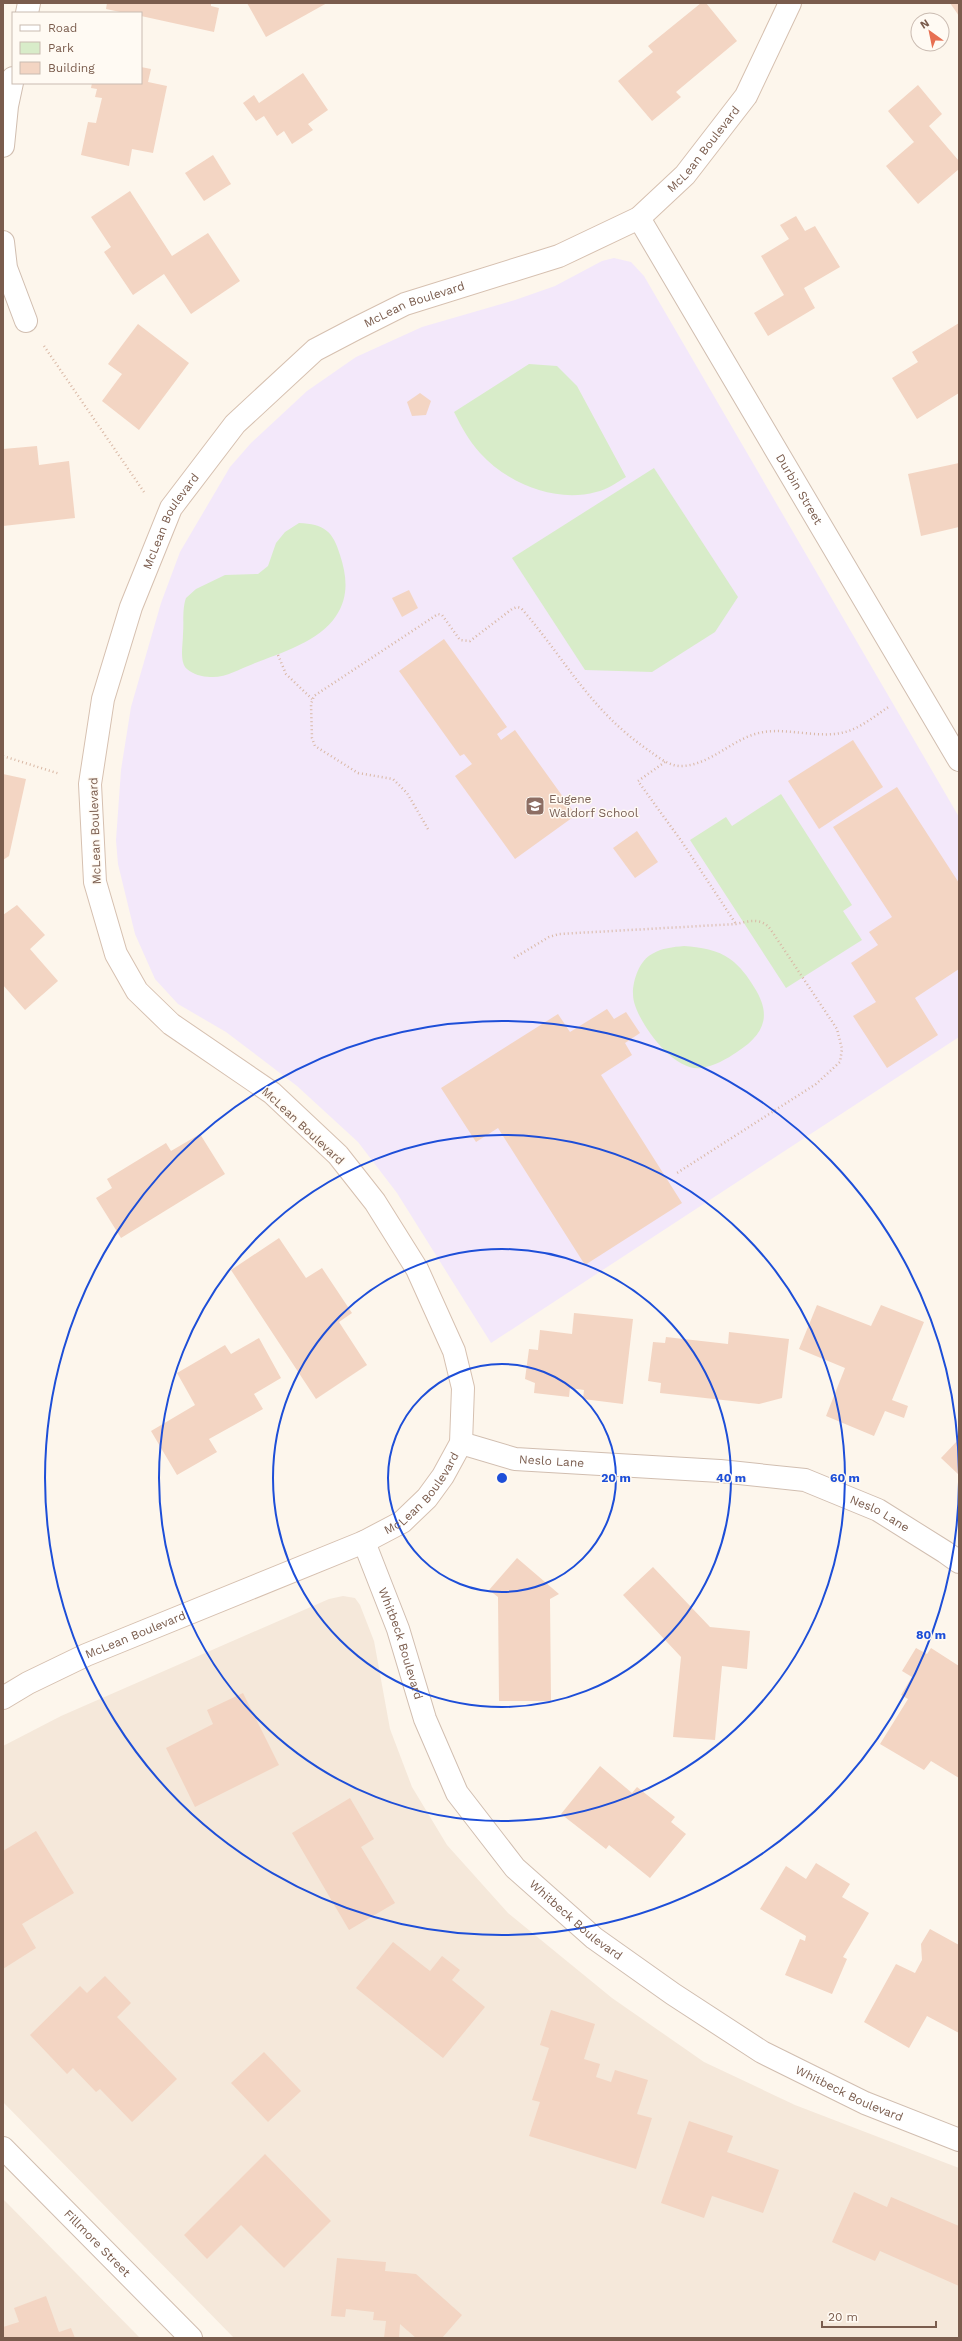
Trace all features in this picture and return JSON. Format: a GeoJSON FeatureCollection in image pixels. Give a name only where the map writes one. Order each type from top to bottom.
{"type":"FeatureCollection","features":[{"type":"Feature","properties":{"kind":"street","name":"McLean Boulevard"},"geometry":{"type":"LineString","coordinates":[[3,1698],[28,1683],[86,1656],[364,1542],[402,1522],[427,1498],[443,1476],[461,1443],[463,1388],[454,1351],[417,1269],[375,1202],[338,1155],[272,1093],[171,1024],[137,991],[116,954],[95,882],[90,784],[103,699],[131,607],[171,508],[235,424],[315,350],[405,304],[559,256],[639,218],[685,175],[746,96],[790,3]]}},
{"type":"Feature","properties":{"kind":"street"},"geometry":{"type":"LineString","coordinates":[[3,146],[5,106],[12,82]]}},
{"type":"Feature","properties":{"kind":"street","name":"Durbin Street"},"geometry":{"type":"LineString","coordinates":[[639,218],[959,760]]}},
{"type":"Feature","properties":{"kind":"street"},"geometry":{"type":"LineString","coordinates":[[3,242],[6,268],[26,321]]}},
{"type":"Feature","properties":{"kind":"street","name":"Neslo Lane"},"geometry":{"type":"LineString","coordinates":[[461,1443],[515,1459],[720,1471],[805,1480],[878,1510],[959,1562]]}},
{"type":"Feature","properties":{"kind":"street","name":"Whitbeck Boulevard"},"geometry":{"type":"LineString","coordinates":[[364,1542],[398,1629],[425,1719],[457,1793],[514,1868],[594,1938],[673,1994],[762,2052],[865,2103],[959,2140]]}},
{"type":"Feature","properties":{"kind":"street","name":"Fillmore Street"},"geometry":{"type":"LineString","coordinates":[[3,2148],[191,2338]]}},
{"type":"Feature","properties":{"kind":"path"},"geometry":{"type":"LineString","coordinates":[[26,321],[165,522]]}},
{"type":"Feature","properties":{"kind":"path"},"geometry":{"type":"LineString","coordinates":[[312,699],[438,614],[442,615],[460,640],[465,642],[470,641],[517,607],[526,613],[582,688],[606,716],[624,733],[665,762],[681,766],[692,765],[763,732],[844,733],[858,727],[916,688]]}},
{"type":"Feature","properties":{"kind":"path"},"geometry":{"type":"LineString","coordinates":[[278,655],[286,674],[312,699],[312,738],[315,746],[358,773],[393,779],[407,793],[428,829]]}},
{"type":"Feature","properties":{"kind":"path"},"geometry":{"type":"LineString","coordinates":[[3,756],[90,784]]}},
{"type":"Feature","properties":{"kind":"path"},"geometry":{"type":"LineString","coordinates":[[665,762],[638,781],[682,842],[736,924]]}},
{"type":"Feature","properties":{"kind":"path"},"geometry":{"type":"LineString","coordinates":[[514,958],[549,937],[558,934],[736,924],[755,920],[762,922],[771,930],[837,1030],[842,1050],[840,1062],[816,1084],[677,1173]]}},
{"type":"Feature","properties":{"kind":"shaded area","name":"Eugene Waldorf School"},"geometry":{"type":"Polygon","coordinates":[[[614,258],[631,262],[644,276],[959,817],[959,1037],[491,1343],[397,1193],[358,1142],[297,1086],[226,1032],[178,1004],[155,979],[135,934],[118,864],[116,840],[121,770],[131,707],[161,603],[180,552],[230,467],[251,443],[307,391],[356,357],[422,327],[515,300],[555,286],[602,261],[614,258]]]}},
{"type":"Feature","properties":{"kind":"shaded area"},"geometry":{"type":"Polygon","coordinates":[[[343,1596],[355,1598],[360,1605],[374,1641],[390,1729],[412,1787],[447,1845],[508,1913],[612,1998],[704,2062],[795,2105],[959,2168],[959,2338],[234,2338],[3,2102],[3,1746],[61,1716],[329,1599],[343,1596]]]}},
{"type":"Feature","properties":{"kind":"shaded area"},"geometry":{"type":"Polygon","coordinates":[[[3,2199],[140,2338],[3,2338],[3,2199]]]}},
{"type":"Feature","properties":{"kind":"green space"},"geometry":{"type":"Polygon","coordinates":[[[529,364],[557,366],[577,386],[626,477],[608,488],[596,492],[581,495],[549,493],[518,482],[504,474],[480,453],[454,412],[529,364]]]}},
{"type":"Feature","properties":{"kind":"green space"},"geometry":{"type":"Polygon","coordinates":[[[654,468],[738,597],[715,632],[652,672],[585,670],[512,558],[654,468]]]}},
{"type":"Feature","properties":{"kind":"green space"},"geometry":{"type":"Polygon","coordinates":[[[299,523],[315,525],[326,530],[331,535],[337,547],[344,571],[346,586],[343,601],[336,616],[320,633],[309,640],[287,651],[232,673],[210,677],[198,675],[189,671],[183,662],[182,653],[186,598],[196,589],[225,575],[258,574],[268,566],[276,543],[285,532],[299,523]]]}},
{"type":"Feature","properties":{"kind":"green space"},"geometry":{"type":"Polygon","coordinates":[[[781,794],[852,905],[843,911],[862,940],[786,988],[690,840],[726,817],[732,826],[781,794]]]}},
{"type":"Feature","properties":{"kind":"green space"},"geometry":{"type":"Polygon","coordinates":[[[684,946],[696,947],[720,953],[734,962],[749,979],[760,997],[763,1006],[763,1023],[754,1038],[747,1045],[715,1064],[701,1068],[691,1067],[680,1063],[660,1045],[643,1023],[637,1012],[633,996],[636,975],[647,957],[664,949],[684,946]]]}},
{"type":"Feature","properties":{"kind":"building"},"geometry":{"type":"Polygon","coordinates":[[[107,3],[211,3],[211,6],[219,8],[214,32],[142,16],[142,12],[120,12],[106,9],[107,3]]]}},
{"type":"Feature","properties":{"kind":"building"},"geometry":{"type":"Polygon","coordinates":[[[247,3],[327,3],[266,37],[247,3]]]}},
{"type":"Feature","properties":{"kind":"building"},"geometry":{"type":"Polygon","coordinates":[[[701,3],[706,3],[737,41],[676,92],[681,97],[652,121],[618,81],[653,52],[648,46],[701,3]]]}},
{"type":"Feature","properties":{"kind":"building"},"geometry":{"type":"Polygon","coordinates":[[[950,3],[959,3],[959,16],[950,3]]]}},
{"type":"Feature","properties":{"kind":"building"},"geometry":{"type":"Polygon","coordinates":[[[142,67],[151,69],[148,82],[167,86],[153,153],[132,149],[129,166],[81,155],[88,122],[96,123],[102,98],[95,97],[97,89],[91,88],[92,84],[142,84],[142,67]]]}},
{"type":"Feature","properties":{"kind":"building"},"geometry":{"type":"Polygon","coordinates":[[[303,73],[328,110],[308,124],[313,130],[292,144],[284,131],[277,136],[264,116],[256,121],[243,103],[254,95],[259,103],[303,73]]]}},
{"type":"Feature","properties":{"kind":"building"},"geometry":{"type":"Polygon","coordinates":[[[918,85],[942,114],[929,126],[959,161],[959,169],[918,204],[886,166],[914,142],[888,111],[918,85]]]}},
{"type":"Feature","properties":{"kind":"building"},"geometry":{"type":"Polygon","coordinates":[[[213,155],[231,184],[204,201],[185,173],[213,155]]]}},
{"type":"Feature","properties":{"kind":"building"},"geometry":{"type":"Polygon","coordinates":[[[130,191],[172,256],[208,233],[240,281],[191,314],[164,274],[133,295],[104,252],[111,247],[91,217],[130,191]]]}},
{"type":"Feature","properties":{"kind":"building"},"geometry":{"type":"Polygon","coordinates":[[[796,216],[805,231],[815,226],[840,267],[804,288],[815,308],[768,336],[754,313],[784,295],[761,256],[789,239],[780,225],[796,216]]]}},
{"type":"Feature","properties":{"kind":"building"},"geometry":{"type":"Polygon","coordinates":[[[959,323],[959,393],[917,419],[892,378],[918,362],[912,352],[959,323]]]}},
{"type":"Feature","properties":{"kind":"building"},"geometry":{"type":"Polygon","coordinates":[[[138,324],[189,363],[139,430],[102,401],[122,374],[108,364],[138,324]]]}},
{"type":"Feature","properties":{"kind":"building"},"geometry":{"type":"Polygon","coordinates":[[[420,393],[431,401],[426,415],[412,416],[407,402],[420,393]]]}},
{"type":"Feature","properties":{"kind":"building"},"geometry":{"type":"Polygon","coordinates":[[[37,446],[39,465],[69,461],[75,518],[3,526],[3,449],[37,446]]]}},
{"type":"Feature","properties":{"kind":"building"},"geometry":{"type":"Polygon","coordinates":[[[959,463],[959,527],[921,536],[908,474],[959,463]]]}},
{"type":"Feature","properties":{"kind":"building"},"geometry":{"type":"Polygon","coordinates":[[[409,590],[418,608],[402,617],[392,598],[409,590]]]}},
{"type":"Feature","properties":{"kind":"building"},"geometry":{"type":"Polygon","coordinates":[[[444,639],[507,727],[497,734],[501,740],[515,730],[576,815],[515,859],[455,776],[472,764],[464,754],[460,756],[399,671],[444,639]]]}},
{"type":"Feature","properties":{"kind":"building"},"geometry":{"type":"Polygon","coordinates":[[[853,740],[883,787],[819,829],[788,781],[853,740]]]}},
{"type":"Feature","properties":{"kind":"building"},"geometry":{"type":"Polygon","coordinates":[[[3,774],[26,779],[9,856],[3,860],[3,774]]]}},
{"type":"Feature","properties":{"kind":"building"},"geometry":{"type":"Polygon","coordinates":[[[897,787],[959,883],[959,969],[915,998],[938,1035],[887,1068],[853,1016],[876,1002],[851,963],[878,945],[869,932],[892,917],[833,827],[897,787]]]}},
{"type":"Feature","properties":{"kind":"building"},"geometry":{"type":"Polygon","coordinates":[[[637,831],[658,862],[635,878],[613,848],[637,831]]]}},
{"type":"Feature","properties":{"kind":"building"},"geometry":{"type":"Polygon","coordinates":[[[17,905],[45,935],[30,949],[58,981],[25,1010],[3,985],[3,915],[17,905]]]}},
{"type":"Feature","properties":{"kind":"building"},"geometry":{"type":"Polygon","coordinates":[[[607,1009],[614,1019],[626,1012],[640,1033],[625,1043],[632,1055],[601,1075],[682,1203],[585,1265],[498,1128],[476,1142],[441,1088],[558,1014],[570,1032],[607,1009]]]}},
{"type":"Feature","properties":{"kind":"building"},"geometry":{"type":"Polygon","coordinates":[[[200,1134],[225,1174],[121,1238],[96,1198],[112,1188],[107,1179],[166,1143],[171,1151],[200,1134]]]}},
{"type":"Feature","properties":{"kind":"building"},"geometry":{"type":"Polygon","coordinates":[[[279,1238],[306,1278],[322,1268],[352,1313],[339,1322],[367,1365],[316,1399],[231,1270],[279,1238]]]}},
{"type":"Feature","properties":{"kind":"building"},"geometry":{"type":"Polygon","coordinates":[[[817,1305],[871,1326],[881,1305],[924,1322],[892,1400],[908,1406],[904,1418],[885,1411],[874,1436],[826,1416],[845,1368],[799,1349],[817,1305]]]}},
{"type":"Feature","properties":{"kind":"building"},"geometry":{"type":"Polygon","coordinates":[[[574,1313],[633,1319],[623,1404],[583,1399],[584,1390],[570,1388],[569,1397],[534,1393],[535,1383],[525,1379],[529,1349],[538,1350],[540,1330],[572,1334],[574,1313]]]}},
{"type":"Feature","properties":{"kind":"building"},"geometry":{"type":"Polygon","coordinates":[[[729,1332],[789,1339],[782,1398],[759,1404],[660,1393],[661,1383],[648,1381],[653,1342],[665,1343],[666,1337],[728,1344],[729,1332]]]}},
{"type":"Feature","properties":{"kind":"building"},"geometry":{"type":"Polygon","coordinates":[[[259,1338],[281,1378],[254,1394],[263,1409],[209,1439],[217,1452],[177,1475],[151,1431],[195,1405],[177,1373],[225,1345],[231,1354],[259,1338]]]}},
{"type":"Feature","properties":{"kind":"building"},"geometry":{"type":"Polygon","coordinates":[[[959,1439],[959,1475],[941,1458],[959,1439]]]}},
{"type":"Feature","properties":{"kind":"building"},"geometry":{"type":"Polygon","coordinates":[[[517,1558],[559,1594],[550,1599],[551,1701],[499,1701],[498,1597],[489,1590],[517,1558]]]}},
{"type":"Feature","properties":{"kind":"building"},"geometry":{"type":"Polygon","coordinates":[[[653,1567],[710,1627],[750,1631],[747,1669],[722,1666],[715,1740],[673,1737],[681,1657],[623,1595],[653,1567]]]}},
{"type":"Feature","properties":{"kind":"building"},"geometry":{"type":"Polygon","coordinates":[[[916,1648],[927,1654],[931,1648],[959,1666],[959,1778],[931,1761],[924,1770],[880,1744],[908,1699],[901,1695],[912,1677],[902,1671],[916,1648]]]}},
{"type":"Feature","properties":{"kind":"building"},"geometry":{"type":"Polygon","coordinates":[[[243,1693],[279,1765],[195,1807],[166,1748],[213,1724],[207,1710],[243,1693]]]}},
{"type":"Feature","properties":{"kind":"building"},"geometry":{"type":"Polygon","coordinates":[[[600,1766],[632,1793],[637,1787],[675,1817],[671,1822],[686,1834],[650,1878],[609,1845],[606,1849],[561,1814],[600,1766]]]}},
{"type":"Feature","properties":{"kind":"building"},"geometry":{"type":"Polygon","coordinates":[[[350,1798],[374,1839],[361,1847],[395,1903],[349,1930],[292,1833],[350,1798]]]}},
{"type":"Feature","properties":{"kind":"building"},"geometry":{"type":"Polygon","coordinates":[[[36,1831],[74,1893],[22,1924],[36,1948],[3,1969],[3,1851],[36,1831]]]}},
{"type":"Feature","properties":{"kind":"building"},"geometry":{"type":"Polygon","coordinates":[[[816,1863],[850,1884],[842,1897],[869,1913],[843,1957],[847,1959],[832,1994],[785,1975],[800,1939],[805,1941],[806,1936],[760,1909],[786,1866],[806,1879],[816,1863]]]}},
{"type":"Feature","properties":{"kind":"building"},"geometry":{"type":"Polygon","coordinates":[[[930,1929],[959,1945],[959,2033],[927,2016],[909,2048],[864,2022],[896,1964],[915,1973],[922,1960],[921,1944],[930,1929]]]}},
{"type":"Feature","properties":{"kind":"building"},"geometry":{"type":"Polygon","coordinates":[[[393,1942],[430,1971],[442,1956],[460,1970],[452,1980],[485,2007],[443,2058],[356,1988],[393,1942]]]}},
{"type":"Feature","properties":{"kind":"building"},"geometry":{"type":"Polygon","coordinates":[[[105,1976],[131,2003],[117,2017],[177,2079],[132,2122],[100,2089],[96,2092],[73,2068],[67,2074],[30,2035],[80,1986],[87,1993],[105,1976]]]}},
{"type":"Feature","properties":{"kind":"building"},"geometry":{"type":"Polygon","coordinates":[[[551,2010],[595,2024],[584,2059],[600,2064],[596,2077],[611,2082],[615,2070],[648,2080],[637,2114],[652,2118],[636,2169],[529,2136],[540,2102],[532,2100],[549,2048],[540,2045],[551,2010]]]}},
{"type":"Feature","properties":{"kind":"building"},"geometry":{"type":"Polygon","coordinates":[[[264,2052],[301,2091],[268,2122],[231,2083],[264,2052]]]}},
{"type":"Feature","properties":{"kind":"building"},"geometry":{"type":"Polygon","coordinates":[[[689,2121],[733,2136],[727,2152],[779,2170],[763,2213],[712,2196],[704,2218],[661,2203],[689,2121]]]}},
{"type":"Feature","properties":{"kind":"building"},"geometry":{"type":"Polygon","coordinates":[[[265,2154],[331,2221],[284,2268],[241,2225],[207,2259],[184,2235],[265,2154]]]}},
{"type":"Feature","properties":{"kind":"building"},"geometry":{"type":"Polygon","coordinates":[[[854,2192],[887,2207],[891,2197],[959,2226],[959,2286],[880,2251],[875,2261],[832,2242],[854,2192]]]}},
{"type":"Feature","properties":{"kind":"building"},"geometry":{"type":"Polygon","coordinates":[[[337,2258],[386,2262],[385,2271],[416,2274],[462,2315],[442,2338],[416,2338],[400,2324],[399,2338],[384,2338],[386,2321],[373,2320],[374,2312],[346,2309],[345,2317],[331,2316],[337,2258]]]}},
{"type":"Feature","properties":{"kind":"building"},"geometry":{"type":"Polygon","coordinates":[[[46,2296],[59,2332],[71,2328],[75,2338],[3,2338],[3,2327],[19,2322],[14,2308],[46,2296]]]}},
{"type":"Feature","properties":{"kind":"place","name":"Eugene Waldorf School"},"geometry":{"type":"Point","coordinates":[535,806]}}]}
